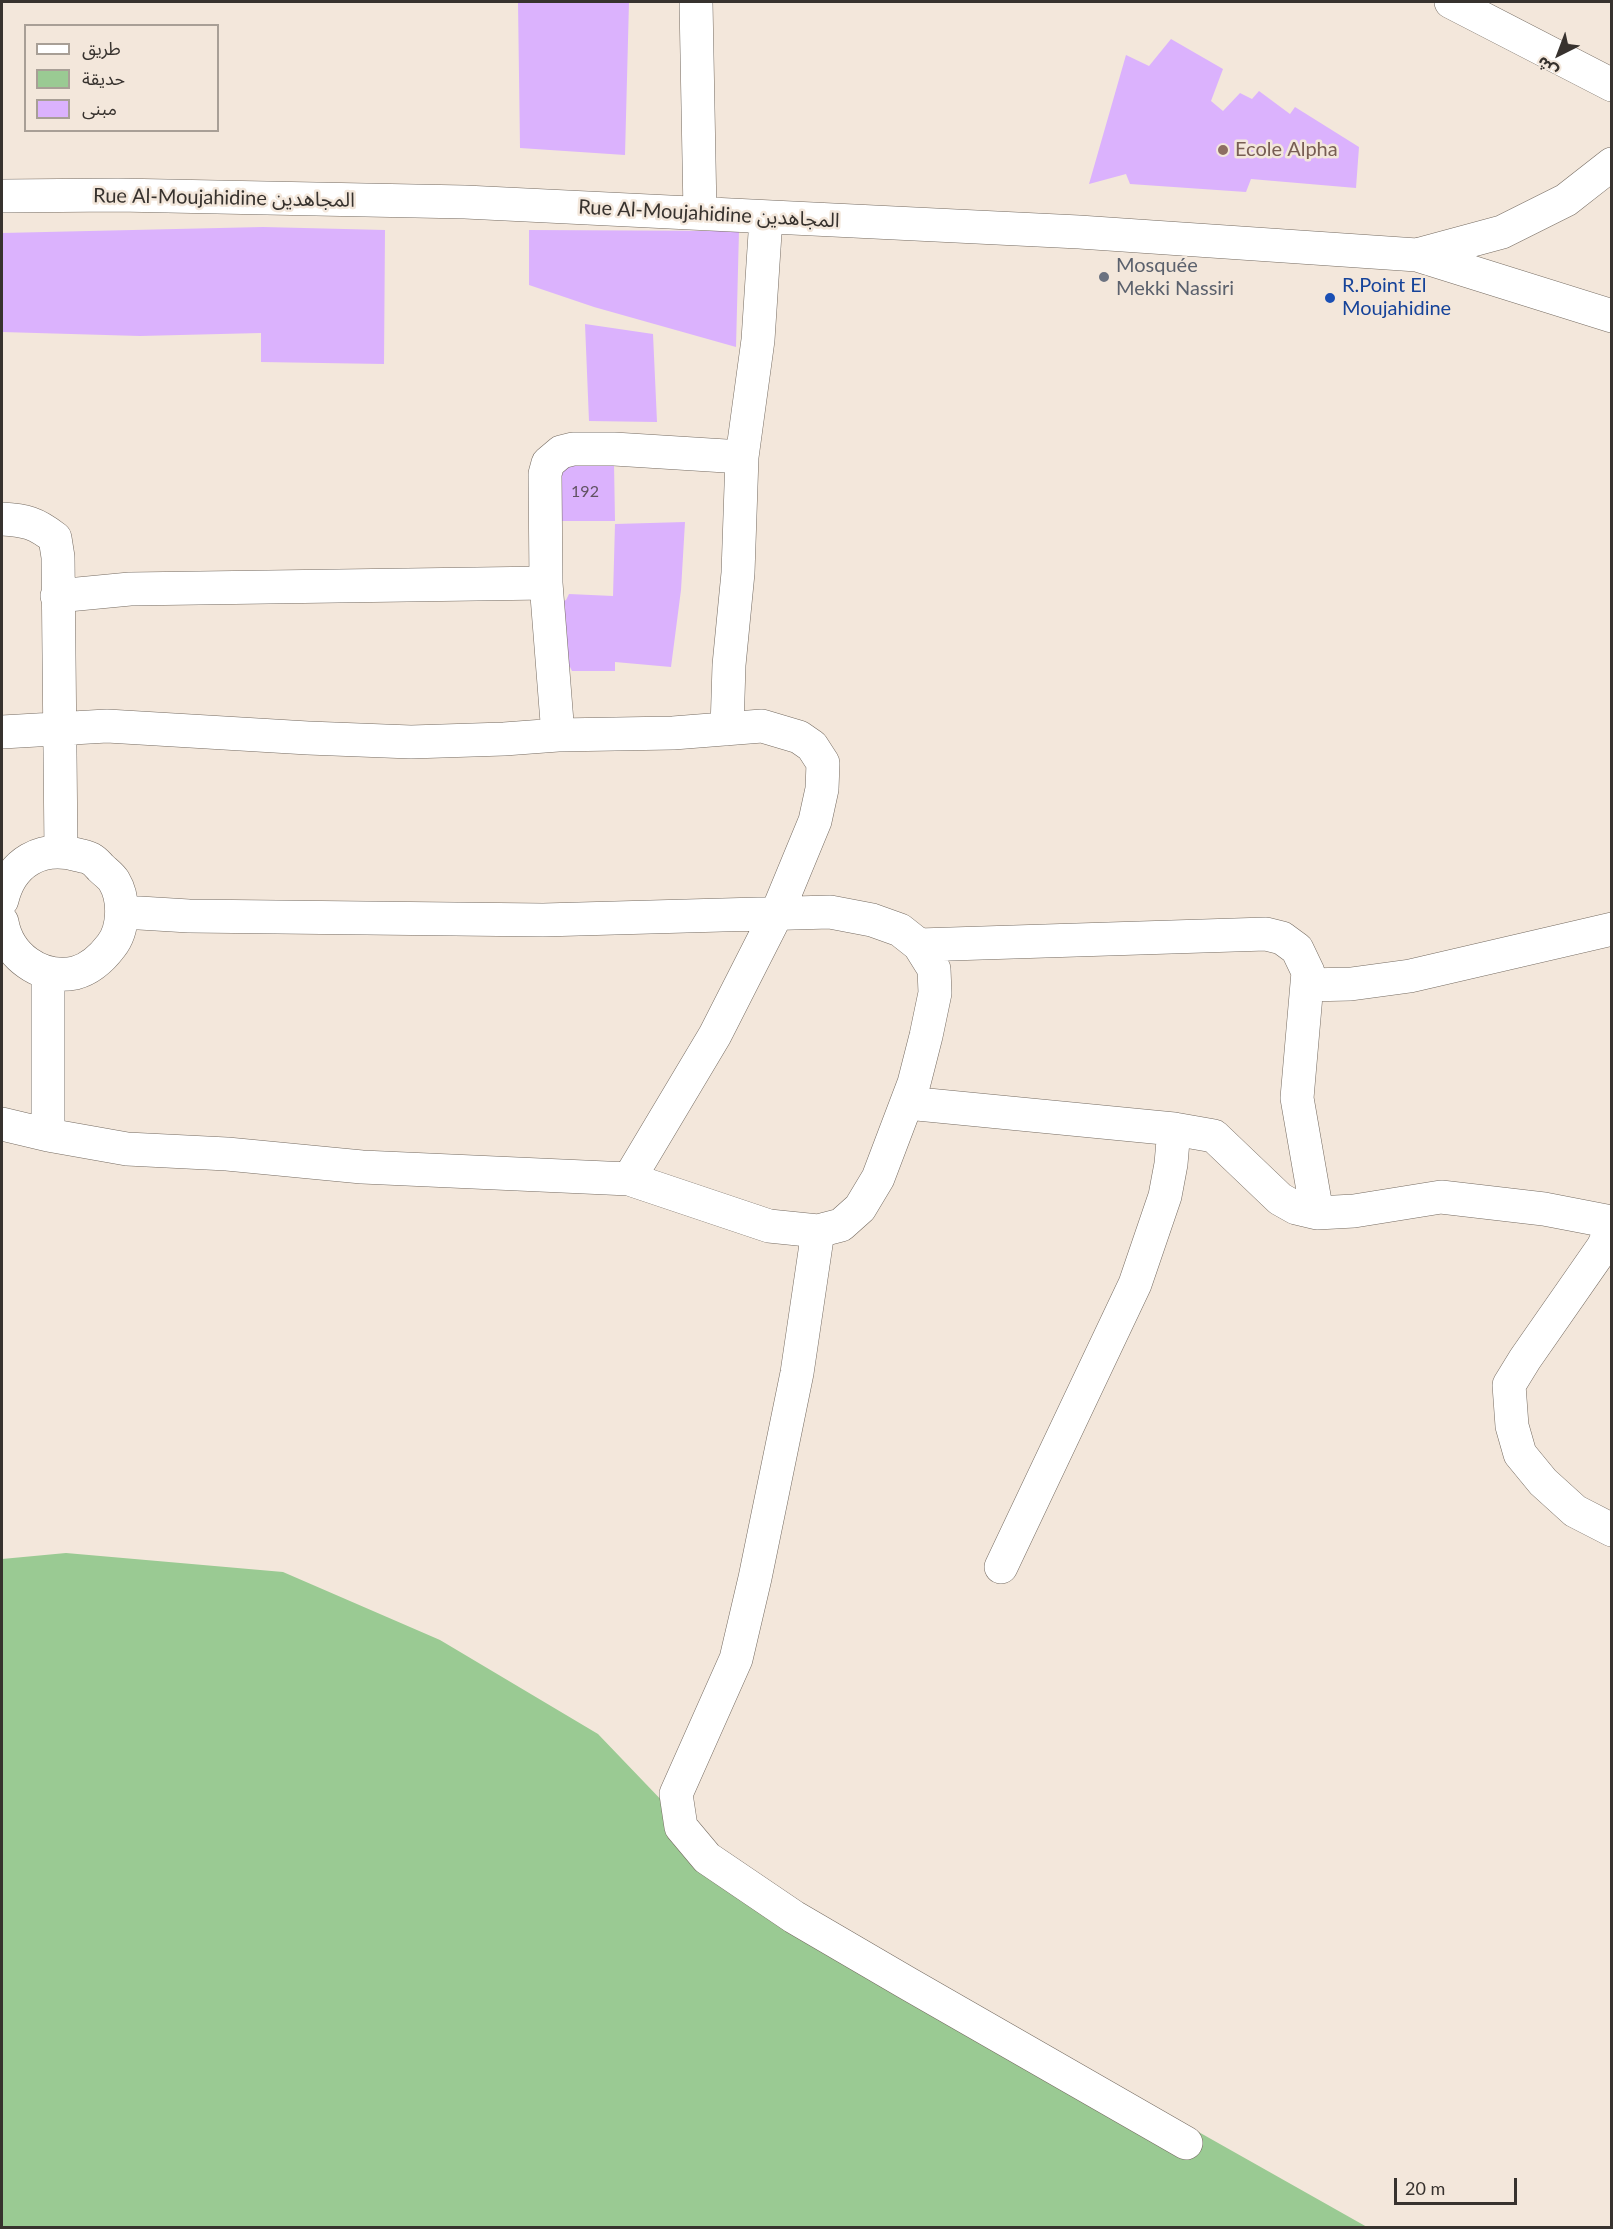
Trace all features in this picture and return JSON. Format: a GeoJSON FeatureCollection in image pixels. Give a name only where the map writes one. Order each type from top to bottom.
{"type":"FeatureCollection","features":[{"type":"Feature","properties":{"kind":"street"},"geometry":{"type":"LineString","coordinates":[[696,2],[700,213]]}},
{"type":"Feature","properties":{"kind":"street"},"geometry":{"type":"LineString","coordinates":[[1451,2],[1611,85]]}},
{"type":"Feature","properties":{"kind":"street","name":"Rue Al-Moujahidine المجاهدين"},"geometry":{"type":"LineString","coordinates":[[1417,255],[1502,232],[1566,200],[1611,164]]}},
{"type":"Feature","properties":{"kind":"street","name":"Rue Al-Moujahidine المجاهدين"},"geometry":{"type":"LineString","coordinates":[[2,196],[118,195],[465,202],[1079,232],[1417,255],[1611,316]]}},
{"type":"Feature","properties":{"kind":"street"},"geometry":{"type":"LineString","coordinates":[[727,729],[729,665],[738,573],[742,457],[758,340],[766,218]]}},
{"type":"Feature","properties":{"kind":"street"},"geometry":{"type":"LineString","coordinates":[[558,735],[546,583],[545,474],[548,463],[561,452],[573,449],[614,449],[742,457]]}},
{"type":"Feature","properties":{"kind":"street"},"geometry":{"type":"LineString","coordinates":[[2,519],[25,520],[44,529],[55,538],[58,557],[61,851]]}},
{"type":"Feature","properties":{"kind":"street"},"geometry":{"type":"LineString","coordinates":[[57,596],[130,589],[546,583]]}},
{"type":"Feature","properties":{"kind":"street"},"geometry":{"type":"LineString","coordinates":[[2,732],[107,726],[411,742],[762,726],[799,737],[812,746],[823,763],[822,789],[814,821],[777,914],[715,1035],[629,1179]]}},
{"type":"Feature","properties":{"kind":"street"},"geometry":{"type":"LineString","coordinates":[[2,900],[5,886],[18,868],[38,855],[61,851],[91,859],[114,881],[123,912],[117,939],[100,960],[76,973],[48,973],[22,961],[4,937],[2,922]]}},
{"type":"Feature","properties":{"kind":"street"},"geometry":{"type":"LineString","coordinates":[[2,1124],[127,1149],[362,1167],[629,1179],[769,1226],[818,1231],[841,1226],[860,1208],[878,1178],[907,1103],[926,1036],[934,993],[934,969],[919,945],[900,930],[872,920],[830,912],[543,920],[189,916],[123,912]]}},
{"type":"Feature","properties":{"kind":"street"},"geometry":{"type":"LineString","coordinates":[[1307,985],[1351,984],[1410,976],[1611,929]]}},
{"type":"Feature","properties":{"kind":"street"},"geometry":{"type":"LineString","coordinates":[[919,945],[1266,934],[1282,938],[1297,949],[1308,972],[1297,1098],[1317,1213]]}},
{"type":"Feature","properties":{"kind":"street"},"geometry":{"type":"LineString","coordinates":[[48,973],[48,1135]]}},
{"type":"Feature","properties":{"kind":"street"},"geometry":{"type":"LineString","coordinates":[[907,1103],[1174,1129],[1214,1136],[1280,1199],[1296,1208],[1317,1213],[1373,1209],[1441,1197],[1544,1209],[1611,1222]]}},
{"type":"Feature","properties":{"kind":"street"},"geometry":{"type":"LineString","coordinates":[[1001,1567],[1135,1284],[1166,1196],[1174,1129]]}},
{"type":"Feature","properties":{"kind":"street"},"geometry":{"type":"LineString","coordinates":[[1611,1227],[1603,1247],[1509,1385],[1512,1426],[1520,1454],[1543,1482],[1575,1511],[1611,1530]]}},
{"type":"Feature","properties":{"kind":"street"},"geometry":{"type":"LineString","coordinates":[[818,1231],[796,1373],[755,1578],[736,1659],[676,1794],[681,1827],[707,1858],[794,1917],[1186,2143]]}},
{"type":"Feature","properties":{"kind":"green space"},"geometry":{"type":"Polygon","coordinates":[[[66,1553],[283,1572],[440,1640],[598,1734],[714,1855],[798,1906],[1367,2227],[2,2228],[2,1559],[66,1553]]]}},
{"type":"Feature","properties":{"kind":"building"},"geometry":{"type":"Polygon","coordinates":[[[518,2],[629,2],[625,155],[520,148],[518,2]]]}},
{"type":"Feature","properties":{"kind":"building","name":"Ecole Alpha"},"geometry":{"type":"Polygon","coordinates":[[[1171,39],[1223,69],[1211,101],[1223,111],[1240,93],[1252,99],[1259,91],[1290,114],[1295,107],[1359,147],[1356,188],[1251,179],[1246,192],[1130,184],[1126,174],[1089,184],[1126,55],[1149,66],[1171,39]]]}},
{"type":"Feature","properties":{"kind":"building"},"geometry":{"type":"Polygon","coordinates":[[[263,227],[385,230],[384,364],[261,362],[261,333],[140,336],[2,332],[2,233],[263,227]]]}},
{"type":"Feature","properties":{"kind":"building"},"geometry":{"type":"Polygon","coordinates":[[[529,230],[739,231],[736,347],[594,307],[529,285],[529,230]]]}},
{"type":"Feature","properties":{"kind":"building"},"geometry":{"type":"Polygon","coordinates":[[[585,324],[653,334],[657,422],[589,421],[585,324]]]}},
{"type":"Feature","properties":{"kind":"building"},"geometry":{"type":"Polygon","coordinates":[[[556,463],[614,463],[615,521],[556,521],[556,463]]]}},
{"type":"Feature","properties":{"kind":"building"},"geometry":{"type":"Polygon","coordinates":[[[685,522],[681,590],[671,667],[615,662],[615,671],[572,671],[564,664],[561,602],[566,600],[569,594],[613,596],[615,524],[685,522]]]}},
{"type":"Feature","properties":{"kind":"place","name":"Ecole Alpha"},"geometry":{"type":"Point","coordinates":[1223,150]}},
{"type":"Feature","properties":{"kind":"place","name":"Mosquée Mekki Nassiri"},"geometry":{"type":"Point","coordinates":[1104,277]}},
{"type":"Feature","properties":{"kind":"place","name":"R.Point El Moujahidine"},"geometry":{"type":"Point","coordinates":[1330,298]}}]}
